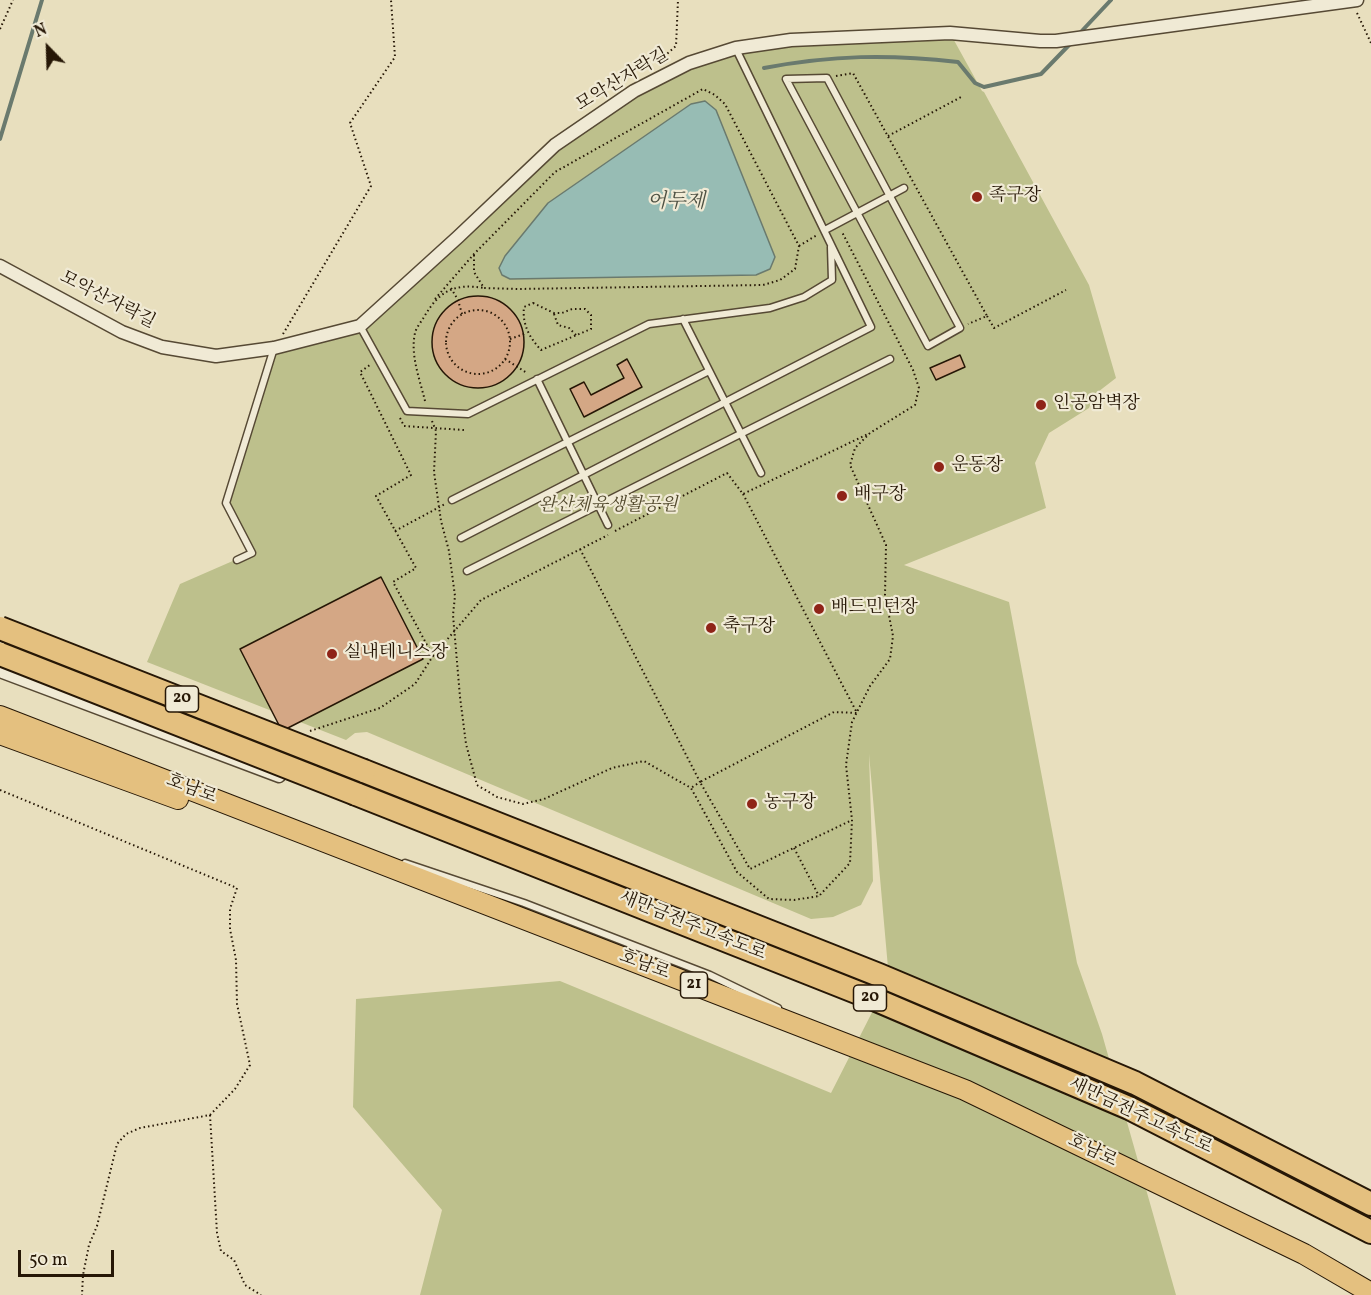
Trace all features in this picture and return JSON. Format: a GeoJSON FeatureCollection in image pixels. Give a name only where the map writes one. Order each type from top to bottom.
{"type":"FeatureCollection","features":[{"type":"Feature","properties":{"kind":"highway","name":"새만금전주고속도로"},"geometry":{"type":"LineString","coordinates":[[0,628],[879,975],[1134,1083],[1371,1204]]}},
{"type":"Feature","properties":{"kind":"highway","name":"새만금전주고속도로"},"geometry":{"type":"LineString","coordinates":[[0,654],[874,999],[1129,1108],[1371,1232]]}},
{"type":"Feature","properties":{"kind":"highway","name":"호남로"},"geometry":{"type":"LineString","coordinates":[[0,716],[965,1090],[1304,1254],[1371,1293]]}},
{"type":"Feature","properties":{"kind":"highway","name":"호남로"},"geometry":{"type":"LineString","coordinates":[[0,734],[344,861],[958,1102],[1296,1263],[1352,1295]]}},
{"type":"Feature","properties":{"kind":"street","name":"모악산자락길"},"geometry":{"type":"LineString","coordinates":[[0,266],[122,332],[162,347],[216,356],[274,348],[360,326],[555,145],[634,91],[664,74],[712,54],[791,40],[941,33],[1040,42],[1056,41],[1355,1]]}},
{"type":"Feature","properties":{"kind":"street"},"geometry":{"type":"LineString","coordinates":[[0,671],[279,776]]}},
{"type":"Feature","properties":{"kind":"lane"},"geometry":{"type":"LineString","coordinates":[[461,538],[871,327],[736,48]]}},
{"type":"Feature","properties":{"kind":"lane"},"geometry":{"type":"LineString","coordinates":[[827,78],[890,195],[960,328],[928,346],[786,79],[827,78]]}},
{"type":"Feature","properties":{"kind":"lane"},"geometry":{"type":"LineString","coordinates":[[825,230],[904,188]]}},
{"type":"Feature","properties":{"kind":"lane"},"geometry":{"type":"LineString","coordinates":[[360,326],[407,411],[468,414],[649,324],[770,308],[804,297],[832,280],[831,242]]}},
{"type":"Feature","properties":{"kind":"lane"},"geometry":{"type":"LineString","coordinates":[[683,319],[761,473]]}},
{"type":"Feature","properties":{"kind":"lane"},"geometry":{"type":"LineString","coordinates":[[237,560],[252,553],[226,503],[274,348]]}},
{"type":"Feature","properties":{"kind":"lane"},"geometry":{"type":"LineString","coordinates":[[467,571],[890,359]]}},
{"type":"Feature","properties":{"kind":"lane"},"geometry":{"type":"LineString","coordinates":[[452,500],[709,371]]}},
{"type":"Feature","properties":{"kind":"lane"},"geometry":{"type":"LineString","coordinates":[[537,380],[608,525]]}},
{"type":"Feature","properties":{"kind":"lane"},"geometry":{"type":"LineString","coordinates":[[200,794],[368,850]]}},
{"type":"Feature","properties":{"kind":"lane"},"geometry":{"type":"LineString","coordinates":[[401,862],[524,903],[710,975],[782,1010]]}},
{"type":"Feature","properties":{"kind":"lane"},"geometry":{"type":"LineString","coordinates":[[792,1014],[884,1059]]}},
{"type":"Feature","properties":{"kind":"path"},"geometry":{"type":"LineString","coordinates":[[0,29],[12,0]]}},
{"type":"Feature","properties":{"kind":"path"},"geometry":{"type":"LineString","coordinates":[[274,348],[371,186],[350,123],[395,57],[391,0]]}},
{"type":"Feature","properties":{"kind":"path"},"geometry":{"type":"LineString","coordinates":[[664,74],[658,60],[676,46],[678,0]]}},
{"type":"Feature","properties":{"kind":"path"},"geometry":{"type":"LineString","coordinates":[[1355,1],[1371,43]]}},
{"type":"Feature","properties":{"kind":"path"},"geometry":{"type":"LineString","coordinates":[[827,78],[853,73],[994,328],[1066,290]]}},
{"type":"Feature","properties":{"kind":"path"},"geometry":{"type":"LineString","coordinates":[[432,303],[452,288],[468,285],[484,288],[763,285],[780,280],[795,269],[799,246],[725,104],[716,95],[703,89],[555,172],[474,254],[432,303],[415,332],[415,360],[428,412],[436,431],[434,472],[455,596],[453,615],[461,709],[466,744],[477,785],[497,797],[523,804],[544,799],[612,768],[644,760],[691,788],[736,872],[770,899],[794,900],[819,896],[850,863],[852,820],[846,765],[852,722],[870,686],[890,659],[893,636],[885,595],[886,545],[850,465],[855,448],[870,433]]}},
{"type":"Feature","properties":{"kind":"path"},"geometry":{"type":"LineString","coordinates":[[888,135],[963,96]]}},
{"type":"Feature","properties":{"kind":"path"},"geometry":{"type":"LineString","coordinates":[[743,494],[870,433],[915,405],[919,388],[913,370],[837,223]]}},
{"type":"Feature","properties":{"kind":"path"},"geometry":{"type":"LineString","coordinates":[[799,246],[825,230]]}},
{"type":"Feature","properties":{"kind":"path"},"geometry":{"type":"LineString","coordinates":[[474,254],[474,272],[484,288]]}},
{"type":"Feature","properties":{"kind":"path"},"geometry":{"type":"LineString","coordinates":[[452,288],[462,314]]}},
{"type":"Feature","properties":{"kind":"path"},"geometry":{"type":"LineString","coordinates":[[533,303],[554,313],[585,309],[591,315],[591,329],[542,350],[528,333],[523,315],[524,307],[533,303]]}},
{"type":"Feature","properties":{"kind":"path"},"geometry":{"type":"LineString","coordinates":[[481,310],[501,319],[510,339],[505,359],[498,367],[480,374],[460,369],[448,354],[445,344],[452,323],[462,314],[481,310]]}},
{"type":"Feature","properties":{"kind":"path"},"geometry":{"type":"LineString","coordinates":[[554,313],[558,325],[569,328],[576,335]]}},
{"type":"Feature","properties":{"kind":"path"},"geometry":{"type":"LineString","coordinates":[[960,328],[987,315]]}},
{"type":"Feature","properties":{"kind":"path"},"geometry":{"type":"LineString","coordinates":[[510,339],[528,333]]}},
{"type":"Feature","properties":{"kind":"path"},"geometry":{"type":"LineString","coordinates":[[505,359],[537,380]]}},
{"type":"Feature","properties":{"kind":"path"},"geometry":{"type":"LineString","coordinates":[[370,365],[360,372],[411,475],[376,496],[416,568],[393,582],[433,656]]}},
{"type":"Feature","properties":{"kind":"path"},"geometry":{"type":"LineString","coordinates":[[399,416],[404,426],[464,430]]}},
{"type":"Feature","properties":{"kind":"path"},"geometry":{"type":"LineString","coordinates":[[306,732],[380,708],[414,684],[433,656],[481,600],[727,473],[743,494],[857,713]]}},
{"type":"Feature","properties":{"kind":"path"},"geometry":{"type":"LineString","coordinates":[[395,531],[452,500]]}},
{"type":"Feature","properties":{"kind":"path"},"geometry":{"type":"LineString","coordinates":[[580,549],[700,782],[750,869],[852,820]]}},
{"type":"Feature","properties":{"kind":"path"},"geometry":{"type":"LineString","coordinates":[[691,788],[834,712],[857,713]]}},
{"type":"Feature","properties":{"kind":"path"},"geometry":{"type":"LineString","coordinates":[[0,790],[237,888],[230,909],[230,929],[236,960],[237,1004],[250,1065],[235,1089],[210,1115],[140,1128],[126,1134],[117,1144],[97,1226],[89,1245],[82,1295]]}},
{"type":"Feature","properties":{"kind":"path"},"geometry":{"type":"LineString","coordinates":[[794,848],[819,896]]}},
{"type":"Feature","properties":{"kind":"path"},"geometry":{"type":"LineString","coordinates":[[210,1115],[221,1251],[234,1260],[245,1285],[261,1295]]}},
{"type":"Feature","properties":{"kind":"green space","name":"완산체육생활공원"},"geometry":{"type":"Polygon","coordinates":[[[950,33],[1089,285],[1116,378],[1094,395],[1089,408],[1049,433],[1035,463],[1046,508],[904,565],[1009,602],[1077,963],[1102,1034],[1176,1295],[420,1295],[442,1210],[353,1107],[356,999],[560,981],[831,1093],[889,979],[869,754],[873,881],[861,905],[833,917],[811,919],[367,732],[355,733],[346,740],[147,662],[180,584],[251,553],[226,503],[274,348],[360,326],[555,145],[634,91],[736,48],[950,33]]]}},
{"type":"Feature","properties":{"kind":"water","name":"어두제"},"geometry":{"type":"Polygon","coordinates":[[[705,101],[716,110],[775,257],[770,269],[756,275],[510,279],[502,275],[499,268],[505,256],[548,203],[691,104],[705,101]]]}},
{"type":"Feature","properties":{"kind":"building"},"geometry":{"type":"Polygon","coordinates":[[[478,296],[496,300],[510,310],[520,324],[524,342],[520,360],[510,374],[496,384],[478,388],[460,384],[446,374],[436,360],[432,342],[436,324],[446,310],[460,300],[478,296]]]}},
{"type":"Feature","properties":{"kind":"building"},"geometry":{"type":"Polygon","coordinates":[[[960,355],[965,367],[936,380],[930,368],[960,355]]]}},
{"type":"Feature","properties":{"kind":"building"},"geometry":{"type":"Polygon","coordinates":[[[627,359],[642,387],[584,417],[570,389],[584,382],[591,395],[624,378],[617,365],[627,359]]]}},
{"type":"Feature","properties":{"kind":"building","name":"실내테니스장"},"geometry":{"type":"Polygon","coordinates":[[[381,577],[423,659],[282,731],[240,649],[381,577]]]}},
{"type":"Feature","properties":{"kind":"waterway"},"geometry":{"type":"LineString","coordinates":[[0,139],[42,0]]}},
{"type":"Feature","properties":{"kind":"waterway"},"geometry":{"type":"LineString","coordinates":[[1079,34],[1111,0]]}},
{"type":"Feature","properties":{"kind":"waterway"},"geometry":{"type":"LineString","coordinates":[[764,68],[837,58],[932,59],[958,62],[975,83],[984,87],[1041,74],[1072,42]]}},
{"type":"Feature","properties":{"kind":"place","name":"족구장"},"geometry":{"type":"Point","coordinates":[977,197]}},
{"type":"Feature","properties":{"kind":"place","name":"인공암벽장"},"geometry":{"type":"Point","coordinates":[1041,405]}},
{"type":"Feature","properties":{"kind":"place","name":"운동장"},"geometry":{"type":"Point","coordinates":[939,467]}},
{"type":"Feature","properties":{"kind":"place","name":"배구장"},"geometry":{"type":"Point","coordinates":[842,496]}},
{"type":"Feature","properties":{"kind":"place","name":"배드민턴장"},"geometry":{"type":"Point","coordinates":[819,609]}},
{"type":"Feature","properties":{"kind":"place","name":"축구장"},"geometry":{"type":"Point","coordinates":[711,628]}},
{"type":"Feature","properties":{"kind":"place","name":"실내테니스장"},"geometry":{"type":"Point","coordinates":[332,654]}},
{"type":"Feature","properties":{"kind":"place","name":"농구장"},"geometry":{"type":"Point","coordinates":[752,804]}}]}
